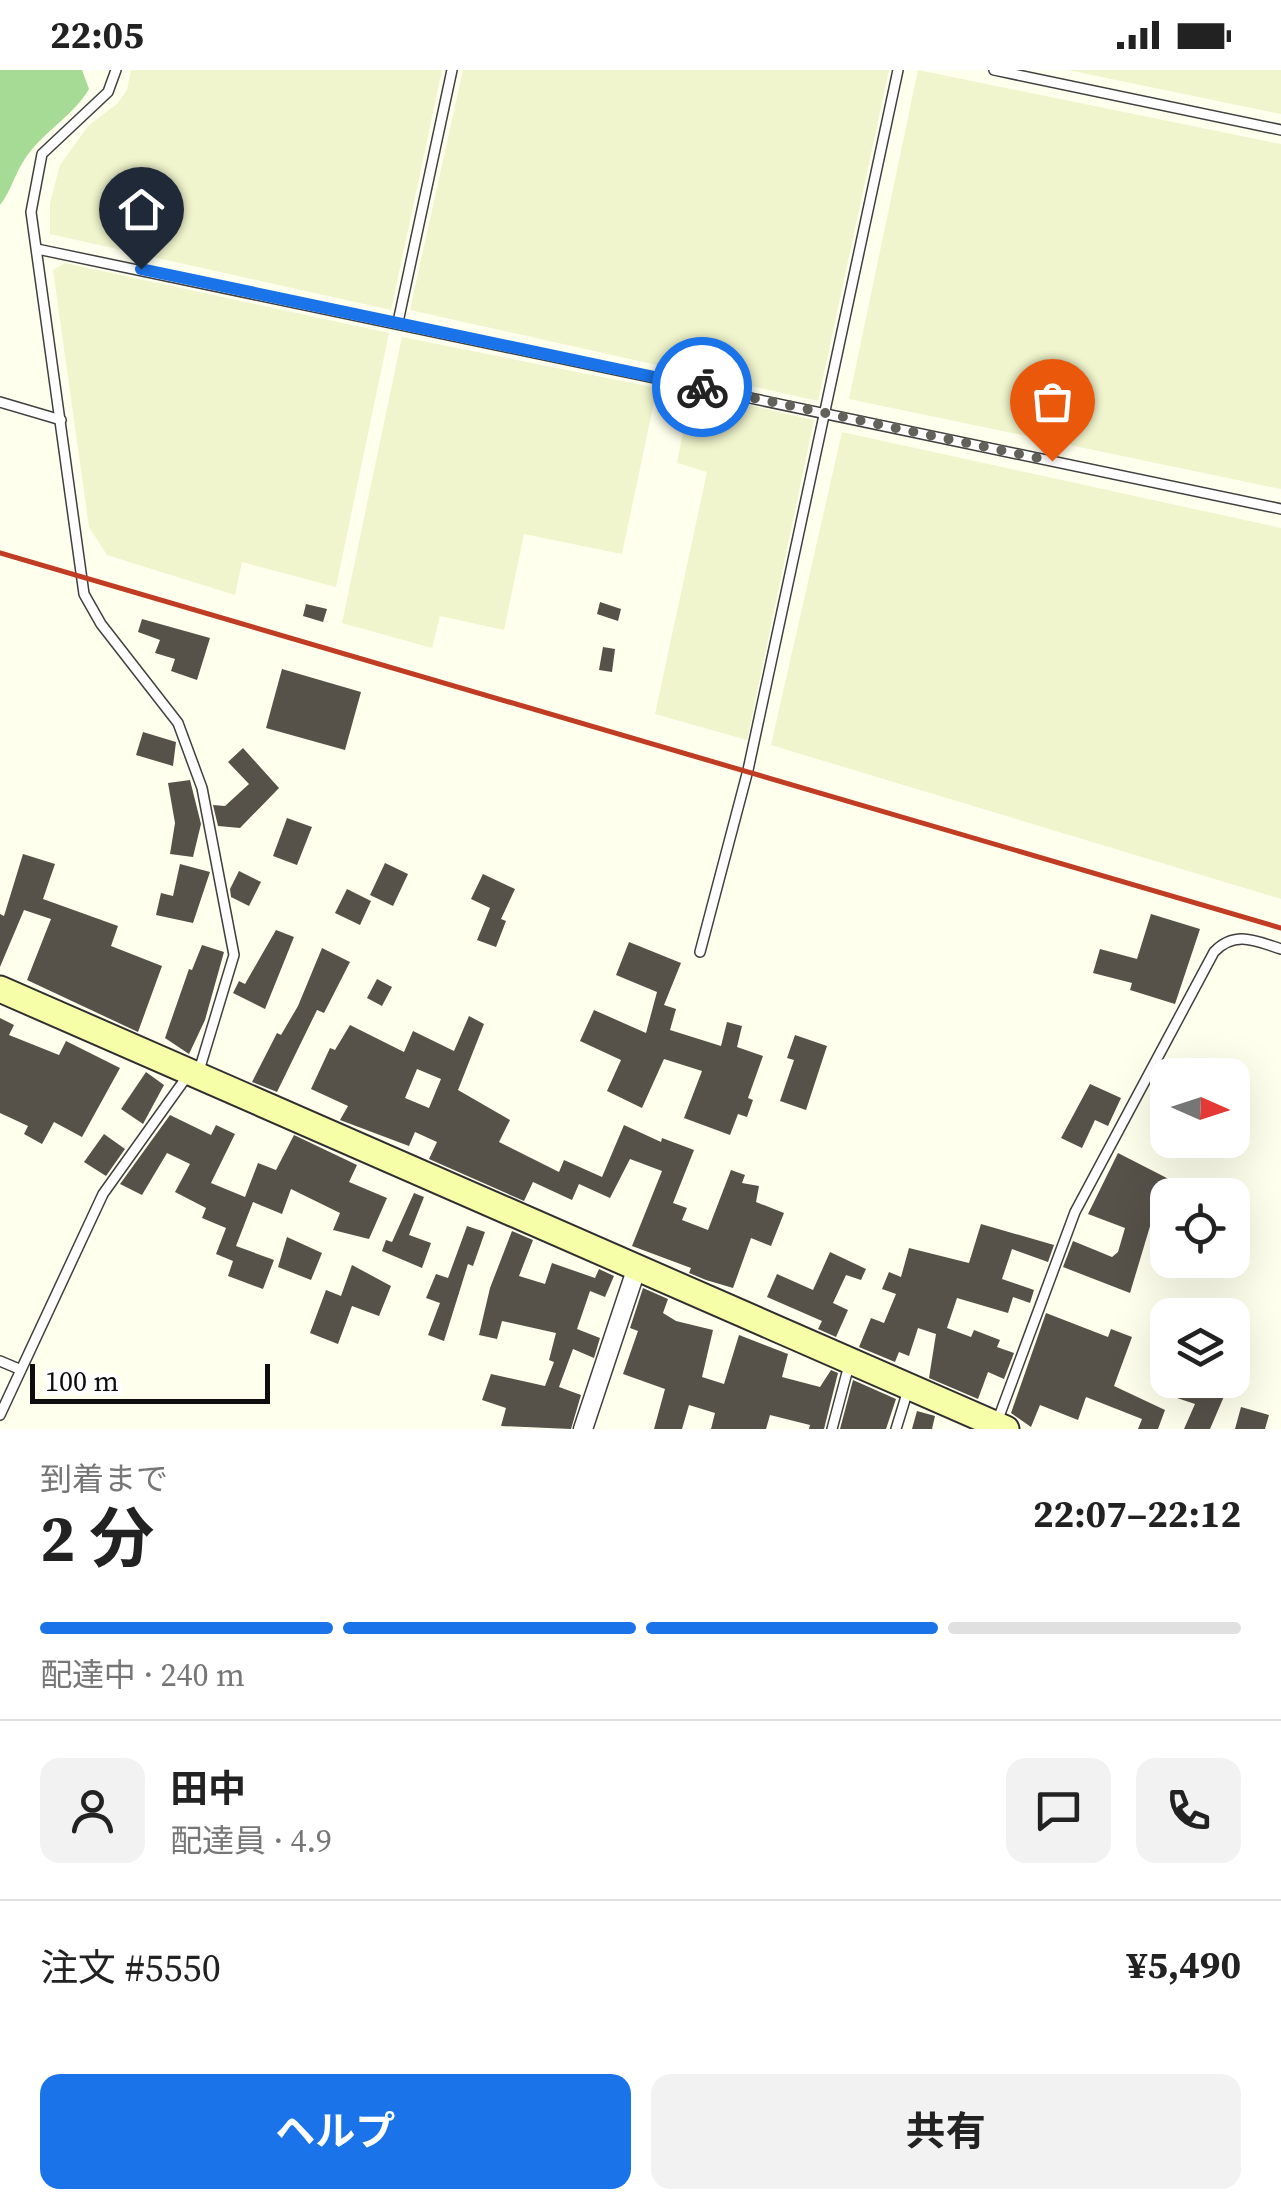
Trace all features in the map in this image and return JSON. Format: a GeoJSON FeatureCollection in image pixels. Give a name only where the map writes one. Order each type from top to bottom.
{"type":"FeatureCollection","features":[{"type":"Feature","properties":{"kind":"street"},"geometry":{"type":"LineString","coordinates":[[0,989],[1001,1427]]}},
{"type":"Feature","properties":{"kind":"street"},"geometry":{"type":"LineString","coordinates":[[582,1429],[636,1270]]}},
{"type":"Feature","properties":{"kind":"lane"},"geometry":{"type":"LineString","coordinates":[[0,1415],[103,1194],[194,1075],[234,955],[202,788],[178,723],[101,624],[84,594],[31,212],[42,154],[108,92],[116,70]]}},
{"type":"Feature","properties":{"kind":"lane"},"geometry":{"type":"LineString","coordinates":[[398,322],[452,70]]}},
{"type":"Feature","properties":{"kind":"lane"},"geometry":{"type":"LineString","coordinates":[[700,952],[748,770],[898,70]]}},
{"type":"Feature","properties":{"kind":"lane"},"geometry":{"type":"LineString","coordinates":[[994,70],[1281,130]]}},
{"type":"Feature","properties":{"kind":"lane"},"geometry":{"type":"LineString","coordinates":[[38,249],[1281,509]]}},
{"type":"Feature","properties":{"kind":"lane"},"geometry":{"type":"LineString","coordinates":[[0,402],[61,420]]}},
{"type":"Feature","properties":{"kind":"lane"},"geometry":{"type":"LineString","coordinates":[[1001,1427],[1075,1212],[1214,952],[1223,943],[1246,938],[1281,949]]}},
{"type":"Feature","properties":{"kind":"lane"},"geometry":{"type":"LineString","coordinates":[[0,1361],[19,1369]]}},
{"type":"Feature","properties":{"kind":"lane"},"geometry":{"type":"LineString","coordinates":[[832,1429],[849,1362]]}},
{"type":"Feature","properties":{"kind":"lane"},"geometry":{"type":"LineString","coordinates":[[896,1429],[908,1388]]}},
{"type":"Feature","properties":{"kind":"green space"},"geometry":{"type":"Polygon","coordinates":[[[0,70],[82,70],[89,89],[30,151],[0,205],[0,70]]]}},
{"type":"Feature","properties":{"kind":"green space"},"geometry":{"type":"Polygon","coordinates":[[[131,70],[442,70],[391,310],[50,234],[50,203],[60,165],[88,126],[117,104],[127,90],[131,70]]]}},
{"type":"Feature","properties":{"kind":"green space"},"geometry":{"type":"Polygon","coordinates":[[[463,70],[889,70],[818,401],[410,310],[463,70]]]}},
{"type":"Feature","properties":{"kind":"green space"},"geometry":{"type":"Polygon","coordinates":[[[918,70],[1281,144],[1281,489],[849,399],[918,70]]]}},
{"type":"Feature","properties":{"kind":"green space"},"geometry":{"type":"Polygon","coordinates":[[[1068,70],[1281,70],[1281,114],[1068,70]]]}},
{"type":"Feature","properties":{"kind":"green space"},"geometry":{"type":"Polygon","coordinates":[[[65,263],[389,333],[336,587],[242,562],[235,595],[107,555],[89,527],[53,270],[65,263]]]}},
{"type":"Feature","properties":{"kind":"green space"},"geometry":{"type":"Polygon","coordinates":[[[402,337],[657,388],[622,554],[524,534],[504,630],[440,616],[432,648],[342,623],[402,337]]]}},
{"type":"Feature","properties":{"kind":"green space"},"geometry":{"type":"Polygon","coordinates":[[[691,392],[814,420],[747,740],[655,714],[707,472],[677,463],[691,392]]]}},
{"type":"Feature","properties":{"kind":"green space"},"geometry":{"type":"Polygon","coordinates":[[[842,432],[1281,528],[1281,899],[771,745],[842,432]]]}},
{"type":"Feature","properties":{"kind":"building"},"geometry":{"type":"Polygon","coordinates":[[[600,602],[621,609],[618,621],[597,614],[600,602]]]}},
{"type":"Feature","properties":{"kind":"building"},"geometry":{"type":"Polygon","coordinates":[[[306,604],[327,609],[323,622],[303,616],[306,604]]]}},
{"type":"Feature","properties":{"kind":"building"},"geometry":{"type":"Polygon","coordinates":[[[142,619],[210,638],[197,680],[171,671],[175,659],[155,653],[160,640],[138,632],[142,619]]]}},
{"type":"Feature","properties":{"kind":"building"},"geometry":{"type":"Polygon","coordinates":[[[603,647],[615,649],[612,672],[599,670],[603,647]]]}},
{"type":"Feature","properties":{"kind":"building"},"geometry":{"type":"Polygon","coordinates":[[[282,669],[361,692],[345,750],[266,728],[282,669]]]}},
{"type":"Feature","properties":{"kind":"building"},"geometry":{"type":"Polygon","coordinates":[[[143,732],[176,742],[173,766],[136,755],[143,732]]]}},
{"type":"Feature","properties":{"kind":"building"},"geometry":{"type":"Polygon","coordinates":[[[243,748],[279,788],[240,828],[218,826],[213,805],[225,806],[249,784],[228,762],[243,748]]]}},
{"type":"Feature","properties":{"kind":"building"},"geometry":{"type":"Polygon","coordinates":[[[190,780],[201,824],[193,857],[170,854],[175,823],[168,783],[190,780]]]}},
{"type":"Feature","properties":{"kind":"building"},"geometry":{"type":"Polygon","coordinates":[[[287,818],[312,827],[297,865],[273,856],[287,818]]]}},
{"type":"Feature","properties":{"kind":"building"},"geometry":{"type":"Polygon","coordinates":[[[23,854],[55,864],[43,899],[118,926],[111,946],[162,966],[138,1032],[27,980],[51,919],[24,910],[0,967],[0,914],[4,916],[23,854]]]}},
{"type":"Feature","properties":{"kind":"building"},"geometry":{"type":"Polygon","coordinates":[[[385,863],[408,874],[393,906],[370,895],[385,863]]]}},
{"type":"Feature","properties":{"kind":"building"},"geometry":{"type":"Polygon","coordinates":[[[180,864],[210,872],[193,923],[156,915],[161,893],[173,896],[180,864]]]}},
{"type":"Feature","properties":{"kind":"building"},"geometry":{"type":"Polygon","coordinates":[[[239,871],[261,882],[249,906],[231,897],[230,889],[239,871]]]}},
{"type":"Feature","properties":{"kind":"building"},"geometry":{"type":"Polygon","coordinates":[[[483,874],[515,889],[501,919],[506,921],[496,947],[477,940],[490,908],[471,899],[483,874]]]}},
{"type":"Feature","properties":{"kind":"building"},"geometry":{"type":"Polygon","coordinates":[[[347,889],[371,901],[360,925],[335,913],[347,889]]]}},
{"type":"Feature","properties":{"kind":"building"},"geometry":{"type":"Polygon","coordinates":[[[1151,914],[1200,929],[1175,1004],[1130,990],[1132,983],[1093,973],[1100,949],[1137,959],[1151,914]]]}},
{"type":"Feature","properties":{"kind":"building"},"geometry":{"type":"Polygon","coordinates":[[[276,930],[294,937],[265,1009],[233,993],[239,981],[245,984],[276,930]]]}},
{"type":"Feature","properties":{"kind":"building"},"geometry":{"type":"Polygon","coordinates":[[[629,942],[681,963],[664,1005],[676,1009],[670,1030],[721,1046],[727,1022],[742,1026],[737,1047],[763,1056],[748,1098],[753,1100],[747,1117],[738,1114],[730,1135],[684,1118],[702,1071],[664,1059],[642,1108],[607,1091],[621,1060],[580,1041],[594,1010],[646,1033],[657,992],[616,975],[629,942]]]}},
{"type":"Feature","properties":{"kind":"building"},"geometry":{"type":"Polygon","coordinates":[[[202,945],[224,952],[205,1020],[189,1054],[165,1038],[189,969],[192,970],[202,945]]]}},
{"type":"Feature","properties":{"kind":"building"},"geometry":{"type":"Polygon","coordinates":[[[322,948],[350,962],[324,1013],[317,1010],[277,1092],[252,1082],[277,1033],[281,1035],[298,1006],[322,948]]]}},
{"type":"Feature","properties":{"kind":"building"},"geometry":{"type":"Polygon","coordinates":[[[377,979],[392,987],[382,1006],[367,998],[377,979]]]}},
{"type":"Feature","properties":{"kind":"building"},"geometry":{"type":"Polygon","coordinates":[[[469,1016],[484,1024],[458,1090],[510,1120],[499,1142],[559,1172],[564,1160],[602,1177],[624,1125],[661,1142],[662,1138],[694,1150],[673,1203],[687,1208],[682,1220],[708,1230],[731,1170],[745,1175],[742,1183],[759,1186],[756,1202],[784,1213],[771,1246],[751,1238],[733,1288],[706,1280],[689,1273],[691,1268],[632,1246],[662,1171],[630,1159],[610,1198],[579,1184],[572,1200],[533,1182],[524,1201],[429,1159],[437,1142],[415,1132],[409,1146],[340,1120],[348,1106],[311,1089],[330,1048],[335,1050],[350,1025],[404,1052],[413,1031],[454,1051],[469,1016]],[[417,1069],[405,1098],[429,1108],[441,1079],[417,1069]]]}},
{"type":"Feature","properties":{"kind":"building"},"geometry":{"type":"Polygon","coordinates":[[[0,1018],[14,1025],[9,1035],[59,1055],[66,1041],[120,1068],[82,1137],[54,1122],[42,1144],[24,1134],[28,1126],[0,1113],[0,1018]]]}},
{"type":"Feature","properties":{"kind":"building"},"geometry":{"type":"Polygon","coordinates":[[[795,1035],[827,1046],[806,1110],[780,1101],[794,1060],[787,1058],[795,1035]]]}},
{"type":"Feature","properties":{"kind":"building"},"geometry":{"type":"Polygon","coordinates":[[[146,1072],[164,1085],[143,1124],[121,1109],[146,1072]]]}},
{"type":"Feature","properties":{"kind":"building"},"geometry":{"type":"Polygon","coordinates":[[[1090,1084],[1121,1098],[1108,1126],[1095,1120],[1082,1148],[1061,1138],[1090,1084]]]}},
{"type":"Feature","properties":{"kind":"building"},"geometry":{"type":"Polygon","coordinates":[[[170,1115],[211,1135],[216,1125],[235,1134],[211,1183],[245,1197],[258,1163],[276,1170],[294,1135],[357,1165],[349,1182],[387,1198],[369,1239],[333,1230],[340,1213],[291,1189],[282,1214],[253,1202],[236,1246],[274,1260],[263,1289],[228,1276],[233,1261],[216,1254],[226,1228],[202,1218],[206,1208],[175,1192],[190,1164],[167,1153],[142,1195],[120,1184],[170,1115]]]}},
{"type":"Feature","properties":{"kind":"building"},"geometry":{"type":"Polygon","coordinates":[[[104,1134],[125,1149],[106,1176],[84,1162],[104,1134]]]}},
{"type":"Feature","properties":{"kind":"building"},"geometry":{"type":"Polygon","coordinates":[[[1118,1153],[1167,1178],[1150,1178],[1150,1226],[1130,1293],[1063,1267],[1073,1241],[1112,1257],[1118,1252],[1125,1228],[1088,1214],[1118,1153]]]}},
{"type":"Feature","properties":{"kind":"building"},"geometry":{"type":"Polygon","coordinates":[[[414,1193],[424,1197],[409,1235],[431,1243],[422,1268],[382,1251],[386,1240],[392,1242],[414,1193]]]}},
{"type":"Feature","properties":{"kind":"building"},"geometry":{"type":"Polygon","coordinates":[[[981,1224],[1054,1245],[1048,1262],[1012,1249],[1002,1279],[1034,1290],[1030,1303],[1013,1297],[1008,1313],[957,1298],[947,1328],[971,1337],[974,1330],[1000,1340],[997,1347],[1014,1353],[1004,1379],[988,1372],[978,1399],[929,1378],[936,1334],[918,1328],[909,1356],[899,1352],[895,1362],[859,1347],[871,1318],[884,1323],[896,1294],[882,1289],[889,1272],[901,1277],[909,1248],[969,1263],[981,1224]]]}},
{"type":"Feature","properties":{"kind":"building"},"geometry":{"type":"Polygon","coordinates":[[[467,1226],[485,1232],[473,1266],[468,1264],[444,1341],[428,1335],[440,1303],[426,1298],[436,1274],[448,1278],[467,1226]]]}},
{"type":"Feature","properties":{"kind":"building"},"geometry":{"type":"Polygon","coordinates":[[[512,1231],[533,1240],[519,1276],[545,1284],[552,1263],[595,1278],[599,1269],[614,1276],[605,1297],[590,1291],[577,1329],[600,1338],[594,1358],[573,1349],[559,1387],[581,1395],[571,1429],[501,1426],[506,1408],[482,1400],[491,1374],[545,1386],[554,1362],[549,1360],[556,1333],[502,1321],[497,1339],[479,1335],[490,1288],[512,1231]]]}},
{"type":"Feature","properties":{"kind":"building"},"geometry":{"type":"Polygon","coordinates":[[[287,1237],[322,1253],[311,1280],[278,1267],[287,1237]]]}},
{"type":"Feature","properties":{"kind":"building"},"geometry":{"type":"Polygon","coordinates":[[[830,1252],[866,1269],[861,1280],[846,1275],[833,1303],[848,1310],[836,1337],[818,1329],[822,1321],[767,1297],[777,1274],[813,1290],[830,1252]]]}},
{"type":"Feature","properties":{"kind":"building"},"geometry":{"type":"Polygon","coordinates":[[[352,1265],[391,1286],[379,1316],[352,1306],[338,1344],[310,1333],[326,1290],[341,1296],[352,1265]]]}},
{"type":"Feature","properties":{"kind":"building"},"geometry":{"type":"Polygon","coordinates":[[[643,1288],[668,1299],[663,1313],[676,1321],[713,1330],[702,1377],[724,1384],[739,1335],[788,1354],[782,1377],[820,1387],[831,1370],[838,1373],[824,1429],[809,1429],[810,1425],[770,1415],[766,1429],[711,1429],[715,1413],[689,1405],[682,1429],[654,1429],[665,1389],[623,1374],[638,1331],[630,1328],[643,1288]]]}},
{"type":"Feature","properties":{"kind":"building"},"geometry":{"type":"Polygon","coordinates":[[[1046,1313],[1108,1337],[1111,1329],[1132,1337],[1114,1386],[1165,1410],[1158,1429],[1138,1429],[1142,1419],[1086,1397],[1078,1420],[1040,1405],[1031,1427],[1011,1413],[1046,1313]]]}},
{"type":"Feature","properties":{"kind":"building"},"geometry":{"type":"Polygon","coordinates":[[[853,1380],[896,1399],[886,1429],[840,1429],[853,1380]]]}},
{"type":"Feature","properties":{"kind":"building"},"geometry":{"type":"Polygon","coordinates":[[[1177,1398],[1223,1398],[1210,1429],[1184,1429],[1195,1404],[1177,1398]]]}},
{"type":"Feature","properties":{"kind":"building"},"geometry":{"type":"Polygon","coordinates":[[[1241,1407],[1269,1415],[1265,1429],[1235,1429],[1241,1407]]]}},
{"type":"Feature","properties":{"kind":"building"},"geometry":{"type":"Polygon","coordinates":[[[917,1411],[935,1416],[932,1429],[912,1429],[917,1411]]]}},
{"type":"Feature","properties":{"kind":"railway"},"geometry":{"type":"LineString","coordinates":[[0,553],[1281,928]]}},
{"type":"Feature","properties":{"kind":"way so far"},"geometry":{"type":"LineString","coordinates":[[702,387],[1052,461]]}},
{"type":"Feature","properties":{"kind":"route"},"geometry":{"type":"LineString","coordinates":[[141,269],[702,387]]}}]}
